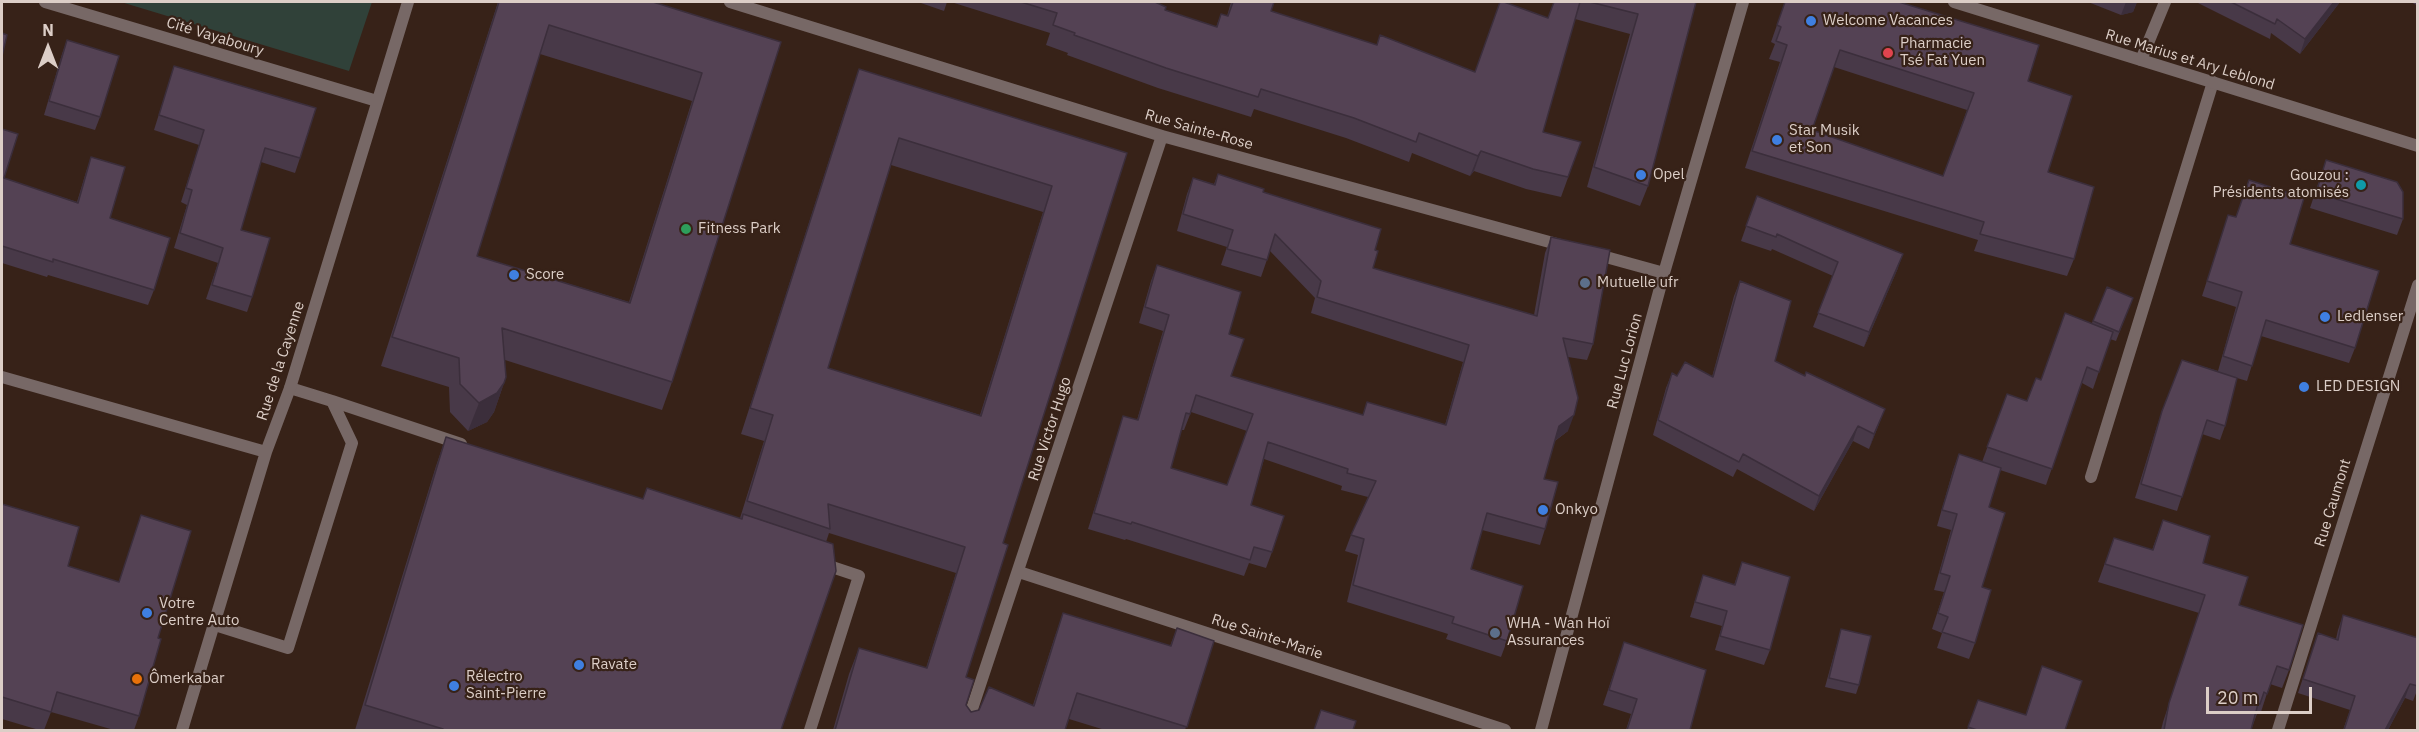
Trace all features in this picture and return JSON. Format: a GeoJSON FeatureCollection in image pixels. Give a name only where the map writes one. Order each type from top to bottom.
{"type":"FeatureCollection","features":[{"type":"Feature","properties":{"kind":"street","name":"Cité Vayaboury"},"geometry":{"type":"LineString","coordinates":[[45,2],[377,101]]}},
{"type":"Feature","properties":{"kind":"street","name":"Rue de la Cayenne"},"geometry":{"type":"LineString","coordinates":[[182,730],[266,452],[290,388],[408,2]]}},
{"type":"Feature","properties":{"kind":"street","name":"Rue Sainte-Rose"},"geometry":{"type":"LineString","coordinates":[[730,2],[1162,136],[1664,273]]}},
{"type":"Feature","properties":{"kind":"street","name":"Rue Luc Lorion"},"geometry":{"type":"LineString","coordinates":[[1541,730],[1664,273],[1743,2]]}},
{"type":"Feature","properties":{"kind":"street","name":"Rue Marius et Ary Leblond"},"geometry":{"type":"LineString","coordinates":[[1954,2],[2418,146]]}},
{"type":"Feature","properties":{"kind":"street"},"geometry":{"type":"LineString","coordinates":[[2141,60],[2165,2]]}},
{"type":"Feature","properties":{"kind":"street"},"geometry":{"type":"LineString","coordinates":[[2091,477],[2213,82]]}},
{"type":"Feature","properties":{"kind":"street","name":"Rue Victor Hugo"},"geometry":{"type":"LineString","coordinates":[[965,730],[1162,136]]}},
{"type":"Feature","properties":{"kind":"street","name":"Rue Caumont"},"geometry":{"type":"LineString","coordinates":[[2278,730],[2418,285]]}},
{"type":"Feature","properties":{"kind":"street"},"geometry":{"type":"LineString","coordinates":[[2,376],[266,452]]}},
{"type":"Feature","properties":{"kind":"street"},"geometry":{"type":"LineString","coordinates":[[290,388],[477,449]]}},
{"type":"Feature","properties":{"kind":"street"},"geometry":{"type":"LineString","coordinates":[[215,625],[288,648],[352,443],[332,401]]}},
{"type":"Feature","properties":{"kind":"street"},"geometry":{"type":"LineString","coordinates":[[803,557],[859,576],[810,730]]}},
{"type":"Feature","properties":{"kind":"street","name":"Rue Sainte-Marie"},"geometry":{"type":"LineString","coordinates":[[1019,572],[1505,730]]}},
{"type":"Feature","properties":{"kind":"green space"},"geometry":{"type":"Polygon","coordinates":[[[121,2],[372,2],[349,71],[121,2]]]}},
{"type":"Feature","properties":{"kind":"building"},"geometry":{"type":"Polygon","coordinates":[[[499,2],[653,2],[781,42],[672,382],[502,328],[506,377],[497,393],[479,403],[460,384],[459,358],[392,337],[499,2]],[[549,25],[477,256],[630,303],[702,73],[549,25]]]}},
{"type":"Feature","properties":{"kind":"building"},"geometry":{"type":"Polygon","coordinates":[[[1021,2],[1155,2],[1166,7],[1165,10],[1217,27],[1221,14],[1228,16],[1233,2],[1274,2],[1271,11],[1377,45],[1380,35],[1475,72],[1500,2],[1548,18],[1554,2],[1580,2],[1543,132],[1581,142],[1568,177],[1533,169],[1481,151],[1478,156],[1419,133],[1416,142],[1354,118],[1261,89],[1258,97],[1166,68],[1074,35],[1075,33],[1053,25],[1057,13],[1021,2]]]}},
{"type":"Feature","properties":{"kind":"building"},"geometry":{"type":"Polygon","coordinates":[[[1590,2],[1696,2],[1648,186],[1594,167],[1638,14],[1590,2]]]}},
{"type":"Feature","properties":{"kind":"building"},"geometry":{"type":"Polygon","coordinates":[[[1785,2],[1899,2],[2039,45],[2028,81],[2072,96],[2048,172],[2094,187],[2074,259],[1980,234],[1984,222],[1752,151],[1787,45],[1776,41],[1781,27],[1777,25],[1785,2]],[[1840,50],[1812,130],[1943,176],[1974,93],[1840,50]]]}},
{"type":"Feature","properties":{"kind":"building"},"geometry":{"type":"Polygon","coordinates":[[[2231,2],[2334,2],[2305,39],[2277,19],[2275,24],[2231,2]]]}},
{"type":"Feature","properties":{"kind":"building"},"geometry":{"type":"Polygon","coordinates":[[[2,33],[7,35],[2,56],[2,33]]]}},
{"type":"Feature","properties":{"kind":"building"},"geometry":{"type":"Polygon","coordinates":[[[67,40],[119,56],[100,117],[49,101],[67,40]]]}},
{"type":"Feature","properties":{"kind":"building"},"geometry":{"type":"Polygon","coordinates":[[[174,66],[316,108],[300,158],[265,148],[241,230],[270,238],[252,297],[212,285],[223,248],[180,233],[192,190],[186,188],[204,130],[159,115],[174,66]]]}},
{"type":"Feature","properties":{"kind":"building"},"geometry":{"type":"Polygon","coordinates":[[[859,69],[1127,153],[1003,543],[1008,545],[966,677],[974,680],[966,705],[971,712],[979,710],[989,687],[1034,706],[1063,613],[1171,646],[1177,628],[1214,641],[1187,727],[1077,693],[1065,730],[835,730],[859,648],[927,668],[965,547],[828,504],[830,529],[747,501],[773,415],[750,408],[859,69]],[[899,138],[828,368],[981,416],[1052,186],[899,138]]]}},
{"type":"Feature","properties":{"kind":"building"},"geometry":{"type":"Polygon","coordinates":[[[2,129],[18,134],[4,178],[78,203],[91,157],[125,167],[110,218],[170,238],[154,290],[2,246],[2,129]]]}},
{"type":"Feature","properties":{"kind":"building"},"geometry":{"type":"Polygon","coordinates":[[[2326,160],[2397,182],[2403,192],[2403,219],[2316,193],[2326,160]]]}},
{"type":"Feature","properties":{"kind":"building"},"geometry":{"type":"Polygon","coordinates":[[[1218,174],[1264,189],[1263,192],[1381,229],[1373,268],[1537,316],[1551,237],[1610,250],[1593,344],[1563,338],[1578,398],[1574,415],[1559,426],[1544,479],[1558,482],[1545,529],[1487,513],[1471,569],[1523,586],[1507,641],[1452,623],[1454,617],[1353,585],[1364,539],[1351,535],[1376,481],[1347,473],[1348,469],[1268,442],[1251,505],[1284,516],[1272,552],[1254,547],[1250,560],[1132,522],[1131,524],[1094,513],[1123,416],[1138,420],[1169,315],[1145,307],[1157,265],[1241,292],[1229,334],[1244,339],[1231,376],[1363,415],[1367,402],[1446,425],[1469,345],[1317,297],[1321,281],[1275,234],[1267,260],[1227,249],[1233,230],[1183,214],[1193,178],[1215,185],[1218,174]],[[1196,395],[1190,414],[1186,413],[1171,468],[1227,485],[1253,414],[1196,395]]]}},
{"type":"Feature","properties":{"kind":"building"},"geometry":{"type":"Polygon","coordinates":[[[2249,180],[2304,198],[2290,244],[2379,271],[2355,348],[2266,320],[2252,366],[2223,356],[2242,292],[2207,281],[2228,215],[2236,217],[2249,180]]]}},
{"type":"Feature","properties":{"kind":"building"},"geometry":{"type":"Polygon","coordinates":[[[1757,196],[1903,254],[1869,332],[1818,313],[1838,262],[1777,234],[1776,237],[1746,226],[1757,196]]]}},
{"type":"Feature","properties":{"kind":"building"},"geometry":{"type":"Polygon","coordinates":[[[1740,281],[1791,301],[1775,361],[1805,376],[1806,372],[1885,409],[1874,434],[1858,426],[1819,496],[1743,454],[1739,462],[1658,420],[1672,373],[1677,376],[1685,362],[1713,377],[1740,281]]]}},
{"type":"Feature","properties":{"kind":"building"},"geometry":{"type":"Polygon","coordinates":[[[2107,287],[2133,298],[2119,332],[2093,321],[2107,287]]]}},
{"type":"Feature","properties":{"kind":"building"},"geometry":{"type":"Polygon","coordinates":[[[2065,313],[2113,332],[2099,372],[2087,367],[2052,469],[1987,447],[2007,394],[2027,401],[2036,378],[2041,380],[2065,313]]]}},
{"type":"Feature","properties":{"kind":"building"},"geometry":{"type":"Polygon","coordinates":[[[2182,360],[2237,378],[2225,426],[2207,420],[2182,497],[2141,484],[2162,411],[2182,360]]]}},
{"type":"Feature","properties":{"kind":"building"},"geometry":{"type":"Polygon","coordinates":[[[446,437],[643,499],[647,488],[742,519],[743,514],[833,544],[836,571],[781,730],[443,730],[365,705],[446,437]]]}},
{"type":"Feature","properties":{"kind":"building"},"geometry":{"type":"Polygon","coordinates":[[[1959,454],[2001,468],[1989,507],[2005,513],[1982,587],[1991,590],[1975,643],[1942,632],[1948,617],[1938,613],[1950,576],[1940,573],[1957,514],[1942,510],[1959,454]]]}},
{"type":"Feature","properties":{"kind":"building"},"geometry":{"type":"Polygon","coordinates":[[[2,504],[79,527],[68,566],[119,582],[141,515],[191,531],[158,638],[161,639],[139,716],[57,692],[51,712],[2,697],[2,504]]]}},
{"type":"Feature","properties":{"kind":"building"},"geometry":{"type":"Polygon","coordinates":[[[2163,520],[2210,536],[2203,563],[2248,577],[2239,605],[2303,625],[2289,670],[2277,666],[2267,694],[2264,692],[2258,704],[2251,730],[2164,730],[2169,703],[2205,595],[2105,564],[2114,538],[2153,550],[2163,520]]]}},
{"type":"Feature","properties":{"kind":"building"},"geometry":{"type":"Polygon","coordinates":[[[1742,562],[1790,577],[1770,650],[1720,636],[1727,611],[1695,602],[1703,575],[1735,585],[1742,562]]]}},
{"type":"Feature","properties":{"kind":"building"},"geometry":{"type":"Polygon","coordinates":[[[2343,615],[2418,638],[2418,686],[2410,684],[2385,730],[2344,730],[2355,696],[2303,679],[2318,633],[2338,640],[2343,615]]]}},
{"type":"Feature","properties":{"kind":"building"},"geometry":{"type":"Polygon","coordinates":[[[1841,629],[1871,636],[1859,685],[1829,678],[1841,629]]]}},
{"type":"Feature","properties":{"kind":"building"},"geometry":{"type":"Polygon","coordinates":[[[1624,642],[1706,670],[1690,730],[1627,730],[1637,699],[1609,690],[1624,642]]]}},
{"type":"Feature","properties":{"kind":"building"},"geometry":{"type":"Polygon","coordinates":[[[2042,666],[2082,681],[2065,730],[1977,730],[1968,727],[1978,700],[2026,715],[2042,666]]]}},
{"type":"Feature","properties":{"kind":"building"},"geometry":{"type":"Polygon","coordinates":[[[1321,710],[1356,721],[1353,730],[1314,730],[1321,710]]]}},
{"type":"Feature","properties":{"kind":"place","name":"Welcome Vacances"},"geometry":{"type":"Point","coordinates":[1811,21]}},
{"type":"Feature","properties":{"kind":"place","name":"Pharmacie Tsé Fat Yuen"},"geometry":{"type":"Point","coordinates":[1888,53]}},
{"type":"Feature","properties":{"kind":"place","name":"Star Musik et Son"},"geometry":{"type":"Point","coordinates":[1777,140]}},
{"type":"Feature","properties":{"kind":"place","name":"Opel"},"geometry":{"type":"Point","coordinates":[1641,175]}},
{"type":"Feature","properties":{"kind":"place","name":"Gouzou : Présidents atomisés"},"geometry":{"type":"Point","coordinates":[2361,185]}},
{"type":"Feature","properties":{"kind":"place","name":"Fitness Park"},"geometry":{"type":"Point","coordinates":[686,229]}},
{"type":"Feature","properties":{"kind":"place","name":"Score"},"geometry":{"type":"Point","coordinates":[514,275]}},
{"type":"Feature","properties":{"kind":"place","name":"Mutuelle ufr"},"geometry":{"type":"Point","coordinates":[1585,283]}},
{"type":"Feature","properties":{"kind":"place","name":"Ledlenser"},"geometry":{"type":"Point","coordinates":[2325,317]}},
{"type":"Feature","properties":{"kind":"place","name":"LED DESIGN"},"geometry":{"type":"Point","coordinates":[2304,387]}},
{"type":"Feature","properties":{"kind":"place","name":"Onkyo"},"geometry":{"type":"Point","coordinates":[1543,510]}},
{"type":"Feature","properties":{"kind":"place","name":"Votre Centre Auto"},"geometry":{"type":"Point","coordinates":[147,613]}},
{"type":"Feature","properties":{"kind":"place","name":"WHA - Wan Hoï Assurances"},"geometry":{"type":"Point","coordinates":[1495,633]}},
{"type":"Feature","properties":{"kind":"place","name":"Ravate"},"geometry":{"type":"Point","coordinates":[579,665]}},
{"type":"Feature","properties":{"kind":"place","name":"Ômerkabar"},"geometry":{"type":"Point","coordinates":[137,679]}},
{"type":"Feature","properties":{"kind":"place","name":"Rélectro Saint-Pierre"},"geometry":{"type":"Point","coordinates":[454,686]}}]}
